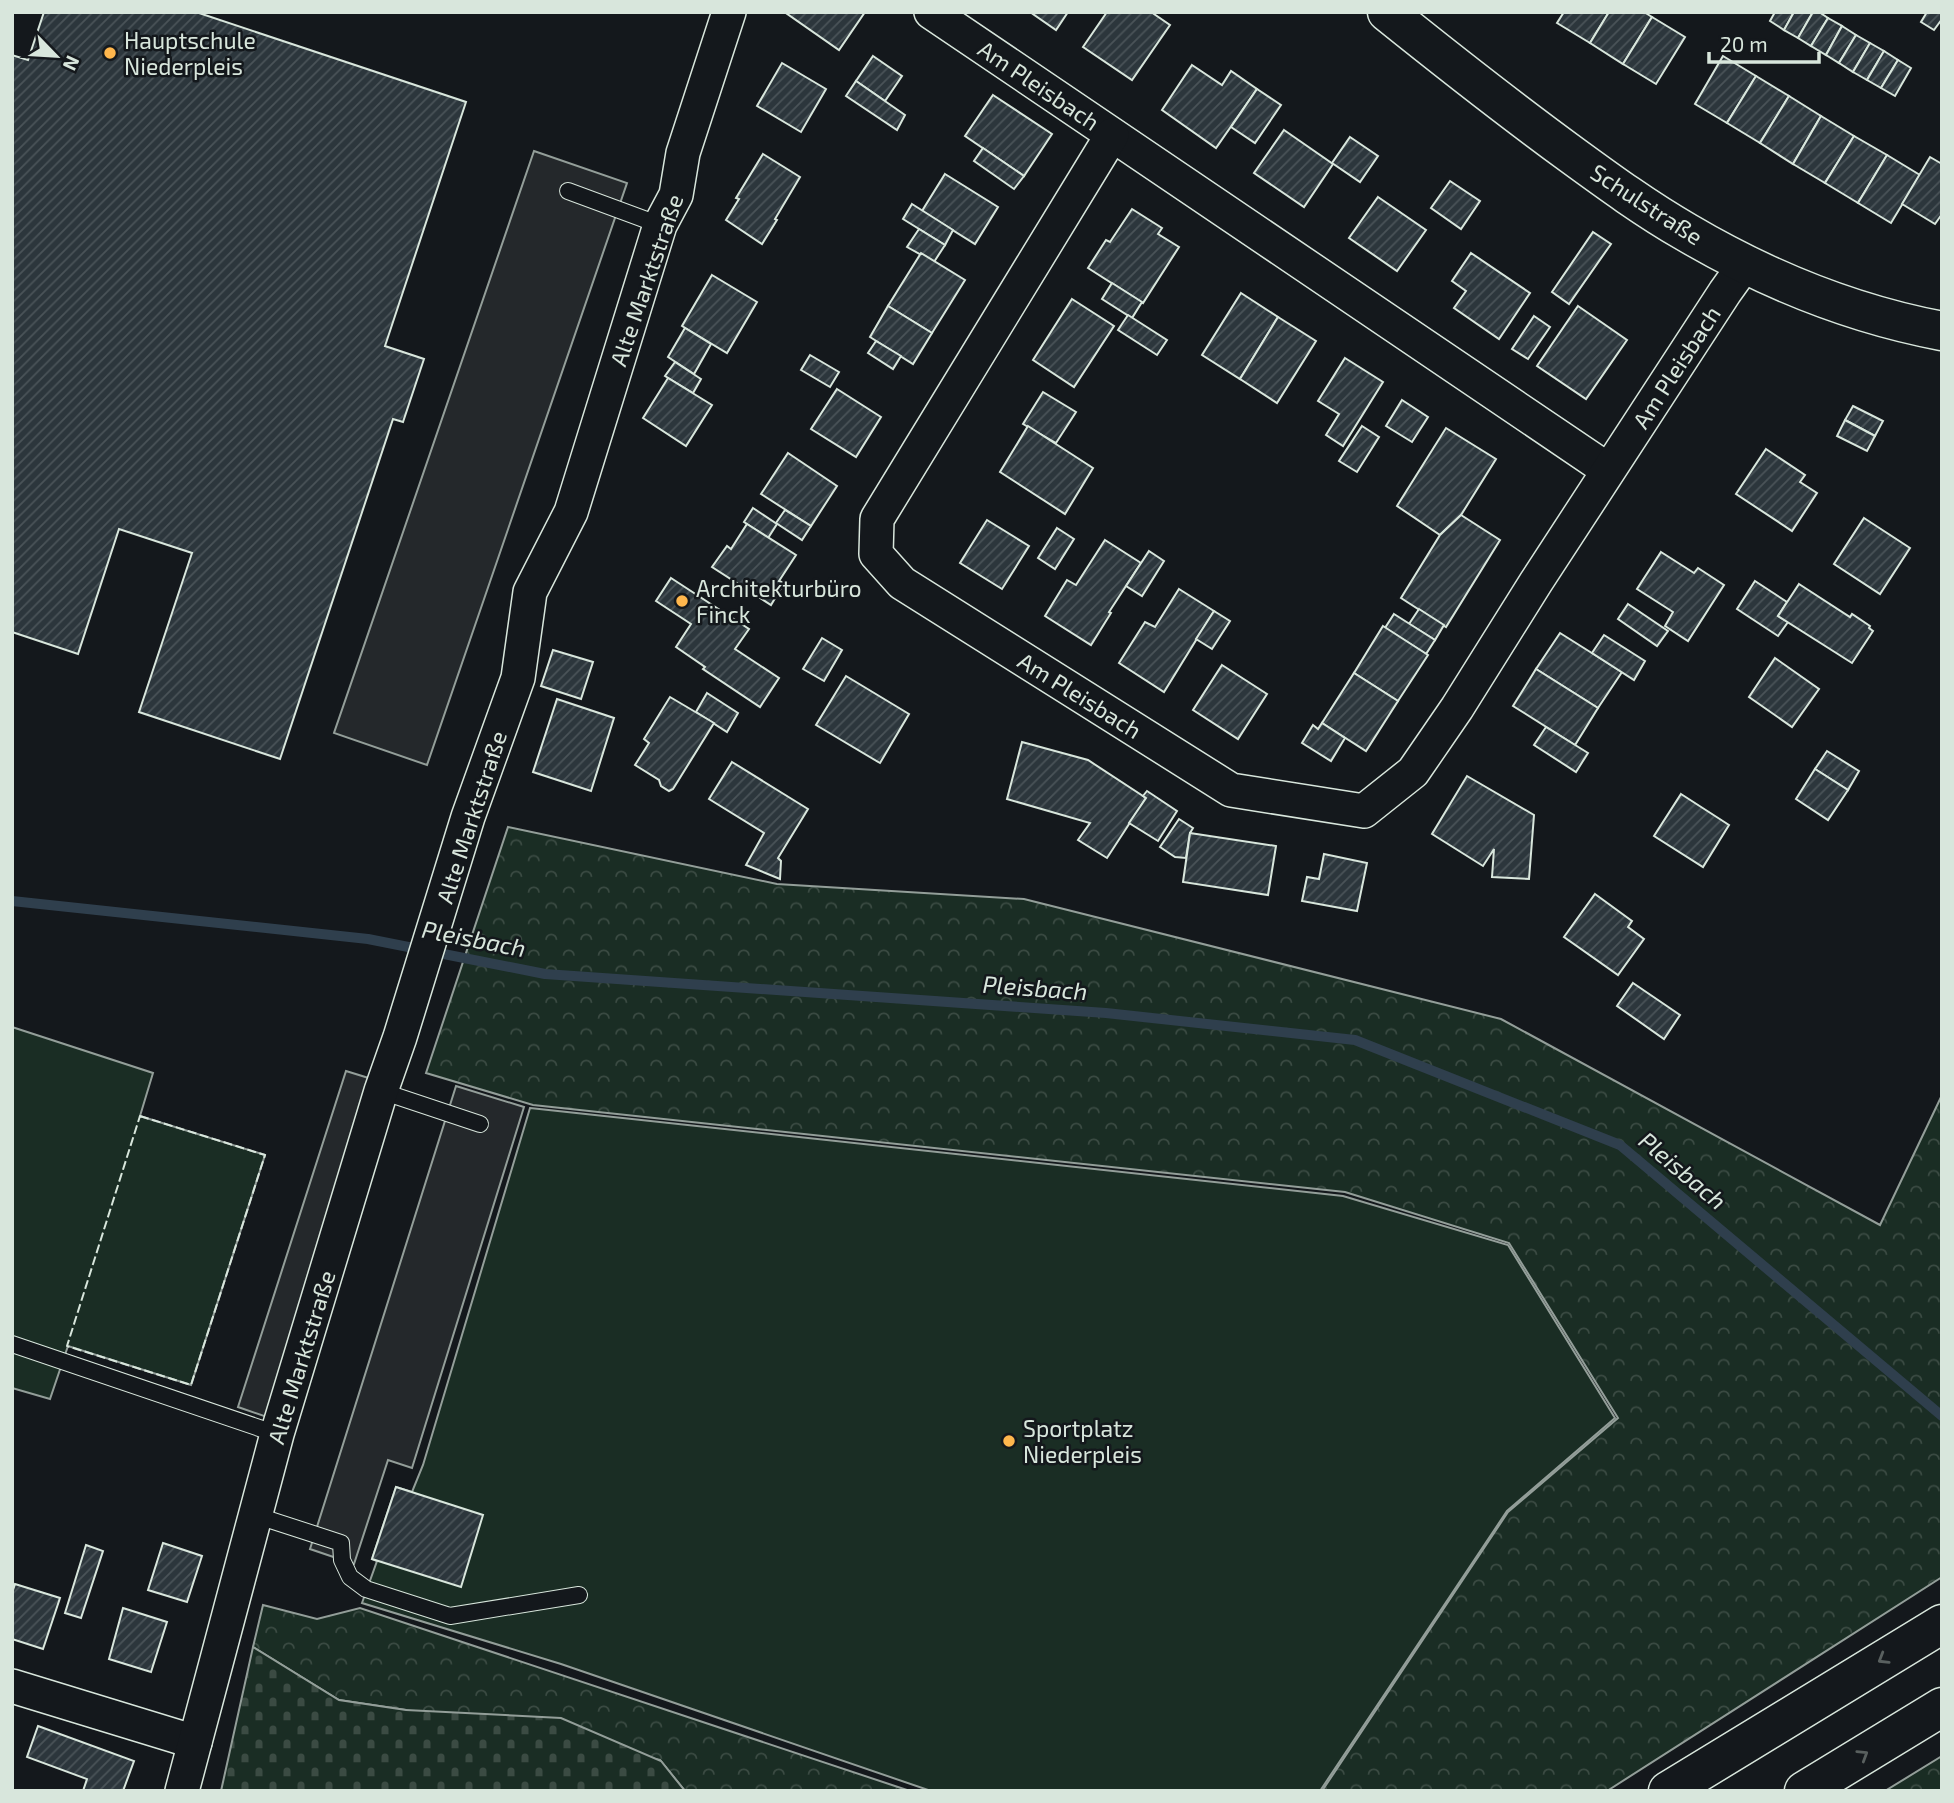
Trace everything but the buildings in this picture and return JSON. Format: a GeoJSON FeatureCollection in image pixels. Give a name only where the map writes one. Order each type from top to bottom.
{"type":"FeatureCollection","features":[{"type":"Feature","properties":{"kind":"main road","name":"Schulstraße"},"geometry":{"type":"LineString","coordinates":[[1387,12],[1502,104],[1626,195],[1686,232],[1745,264],[1818,295],[1882,317],[1942,331]]}},
{"type":"Feature","properties":{"kind":"main road"},"geometry":{"type":"LineString","coordinates":[[1668,1791],[1942,1624]]}},
{"type":"Feature","properties":{"kind":"main road"},"geometry":{"type":"LineString","coordinates":[[1804,1791],[1942,1707]]}},
{"type":"Feature","properties":{"kind":"street","name":"Alte Marktstraße"},"geometry":{"type":"LineString","coordinates":[[182,1791],[277,1434],[468,817],[518,678],[530,592],[571,512],[660,225],[676,195],[683,153],[729,12]]}},
{"type":"Feature","properties":{"kind":"street","name":"Am Pleisbach"},"geometry":{"type":"LineString","coordinates":[[931,12],[1608,470]]}},
{"type":"Feature","properties":{"kind":"street","name":"Am Pleisbach"},"geometry":{"type":"LineString","coordinates":[[1112,135],[877,519],[876,554],[902,583],[1231,790],[1364,811],[1413,772],[1745,264]]}},
{"type":"Feature","properties":{"kind":"street"},"geometry":{"type":"LineString","coordinates":[[12,1686],[195,1742]]}},
{"type":"Feature","properties":{"kind":"lane"},"geometry":{"type":"LineString","coordinates":[[568,191],[660,225]]}},
{"type":"Feature","properties":{"kind":"lane"},"geometry":{"type":"LineString","coordinates":[[381,1091],[480,1124]]}},
{"type":"Feature","properties":{"kind":"lane"},"geometry":{"type":"LineString","coordinates":[[12,1344],[277,1434]]}},
{"type":"Feature","properties":{"kind":"lane"},"geometry":{"type":"LineString","coordinates":[[256,1515],[341,1543],[342,1560],[350,1577],[366,1589],[450,1616],[579,1595]]}},
{"type":"Feature","properties":{"kind":"green space"},"geometry":{"type":"Polygon","coordinates":[[[508,827],[777,884],[1024,899],[1501,1019],[1880,1225],[1942,1095],[1942,1577],[1607,1791],[1322,1791],[1508,1512],[1618,1418],[1509,1243],[1345,1192],[533,1105],[426,1073],[508,827]]]}},
{"type":"Feature","properties":{"kind":"green space"},"geometry":{"type":"Polygon","coordinates":[[[12,1027],[153,1073],[140,1116],[265,1155],[191,1385],[68,1346],[50,1399],[12,1388],[12,1027]]]}},
{"type":"Feature","properties":{"kind":"green space","name":"Sportplatz Niederpleis"},"geometry":{"type":"Polygon","coordinates":[[[530,1108],[1343,1196],[1508,1245],[1615,1418],[1507,1511],[1320,1791],[931,1791],[561,1664],[362,1603],[377,1561],[372,1559],[396,1487],[412,1492],[423,1465],[530,1108]]]}},
{"type":"Feature","properties":{"kind":"green space"},"geometry":{"type":"Polygon","coordinates":[[[263,1605],[317,1619],[360,1608],[910,1791],[685,1791],[660,1760],[406,1710],[339,1700],[253,1647],[263,1605]]]}},
{"type":"Feature","properties":{"kind":"green space"},"geometry":{"type":"Polygon","coordinates":[[[253,1647],[339,1700],[406,1710],[561,1718],[661,1761],[685,1791],[221,1791],[253,1647]]]}},
{"type":"Feature","properties":{"kind":"green space"},"geometry":{"type":"Polygon","coordinates":[[[1942,1756],[1942,1791],[1885,1791],[1942,1756]]]}},
{"type":"Feature","properties":{"kind":"shaded area"},"geometry":{"type":"Polygon","coordinates":[[[534,151],[627,183],[427,765],[334,733],[534,151]]]}},
{"type":"Feature","properties":{"kind":"shaded area"},"geometry":{"type":"Polygon","coordinates":[[[346,1071],[375,1080],[267,1417],[238,1407],[346,1071]]]}},
{"type":"Feature","properties":{"kind":"shaded area"},"geometry":{"type":"Polygon","coordinates":[[[456,1086],[524,1107],[412,1468],[388,1460],[354,1564],[310,1549],[456,1086]]]}},
{"type":"Feature","properties":{"kind":"waterway","name":"Pleisbach"},"geometry":{"type":"LineString","coordinates":[[12,901],[368,939],[545,974],[1106,1013],[1355,1040],[1620,1145],[1942,1416]]}},
{"type":"Feature","properties":{"kind":"fence"},"geometry":{"type":"LineString","coordinates":[[140,1116],[265,1155],[191,1385],[67,1346],[140,1116]]}},
{"type":"Feature","properties":{"kind":"place","name":"Hauptschule Niederpleis"},"geometry":{"type":"Point","coordinates":[110,53]}},
{"type":"Feature","properties":{"kind":"place","name":"Architekturbüro Finck"},"geometry":{"type":"Point","coordinates":[682,601]}},
{"type":"Feature","properties":{"kind":"place","name":"Sportplatz Niederpleis"},"geometry":{"type":"Point","coordinates":[1009,1441]}}]}
